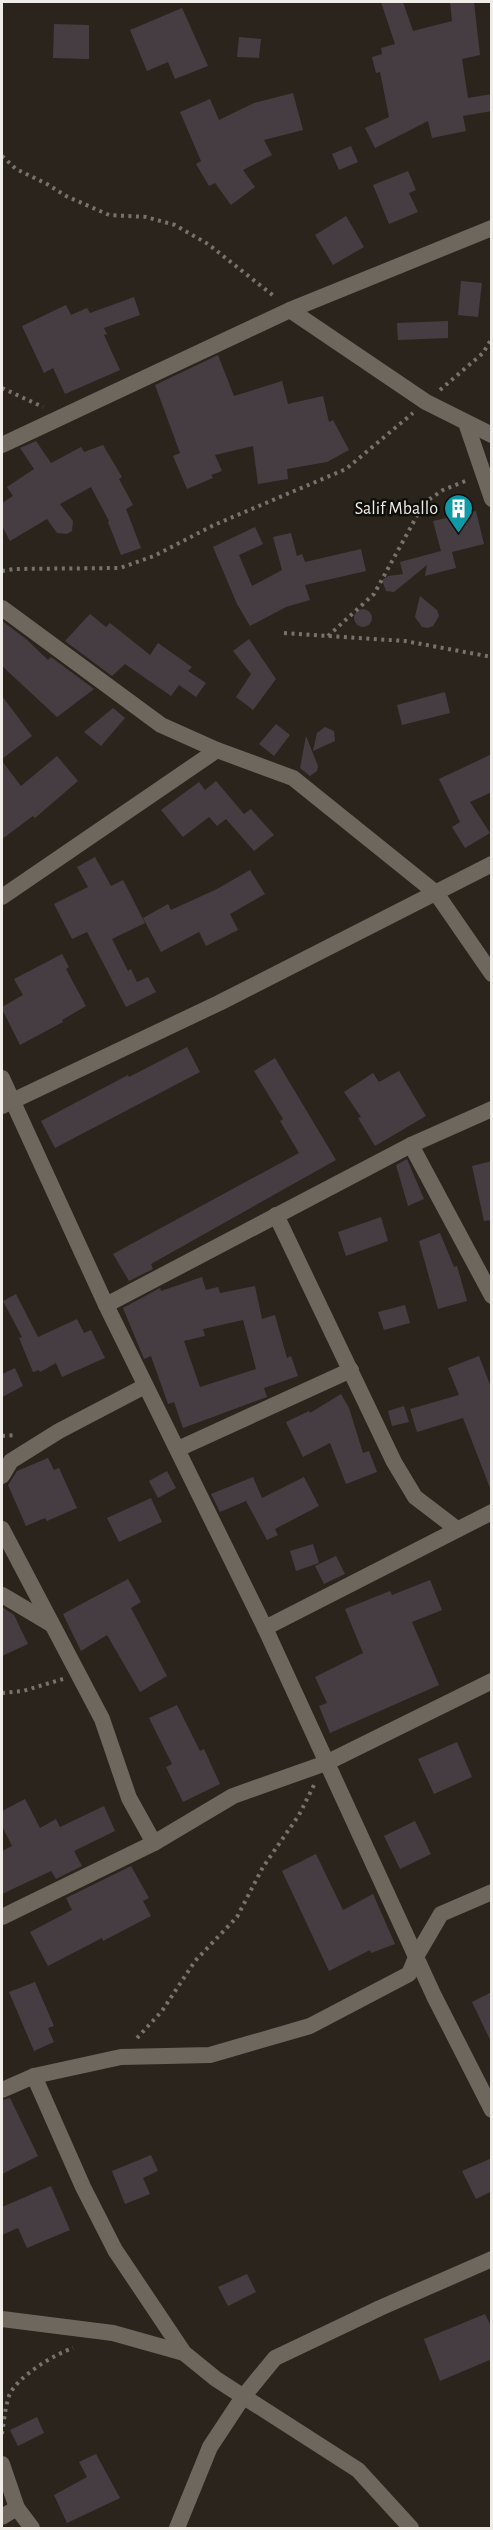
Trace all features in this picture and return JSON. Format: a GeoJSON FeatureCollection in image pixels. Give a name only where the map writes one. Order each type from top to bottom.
{"type":"FeatureCollection","features":[{"type":"Feature","properties":{"kind":"street"},"geometry":{"type":"LineString","coordinates":[[2,445],[290,310],[492,228]]}},
{"type":"Feature","properties":{"kind":"street"},"geometry":{"type":"LineString","coordinates":[[290,310],[426,402],[492,435]]}},
{"type":"Feature","properties":{"kind":"street"},"geometry":{"type":"LineString","coordinates":[[466,423],[491,494]]}},
{"type":"Feature","properties":{"kind":"street"},"geometry":{"type":"LineString","coordinates":[[2,608],[161,724],[217,750],[293,778],[436,893],[492,974]]}},
{"type":"Feature","properties":{"kind":"street"},"geometry":{"type":"LineString","coordinates":[[2,898],[217,750]]}},
{"type":"Feature","properties":{"kind":"street"},"geometry":{"type":"LineString","coordinates":[[7,1103],[219,1003],[492,864]]}},
{"type":"Feature","properties":{"kind":"street"},"geometry":{"type":"LineString","coordinates":[[2,1078],[7,1103],[265,1628],[434,1996],[492,2110]]}},
{"type":"Feature","properties":{"kind":"street"},"geometry":{"type":"LineString","coordinates":[[106,1305],[411,1145],[492,1109]]}},
{"type":"Feature","properties":{"kind":"street"},"geometry":{"type":"LineString","coordinates":[[411,1145],[492,1296]]}},
{"type":"Feature","properties":{"kind":"street"},"geometry":{"type":"LineString","coordinates":[[276,1215],[394,1462],[415,1497],[457,1529]]}},
{"type":"Feature","properties":{"kind":"street"},"geometry":{"type":"LineString","coordinates":[[178,1449],[351,1370]]}},
{"type":"Feature","properties":{"kind":"street"},"geometry":{"type":"LineString","coordinates":[[2,1476],[11,1461],[59,1431],[145,1386]]}},
{"type":"Feature","properties":{"kind":"street"},"geometry":{"type":"LineString","coordinates":[[265,1628],[492,1512]]}},
{"type":"Feature","properties":{"kind":"street"},"geometry":{"type":"LineString","coordinates":[[2,1528],[102,1719],[129,1798],[154,1843]]}},
{"type":"Feature","properties":{"kind":"street"},"geometry":{"type":"LineString","coordinates":[[2,1595],[52,1625]]}},
{"type":"Feature","properties":{"kind":"street"},"geometry":{"type":"LineString","coordinates":[[2,1917],[154,1843],[233,1796],[326,1763],[492,1681]]}},
{"type":"Feature","properties":{"kind":"street"},"geometry":{"type":"LineString","coordinates":[[2,2090],[34,2076],[121,2057],[210,2055],[310,2026],[409,1974],[417,1955],[441,1914],[492,1892]]}},
{"type":"Feature","properties":{"kind":"street"},"geometry":{"type":"LineString","coordinates":[[34,2076],[83,2187],[115,2250],[184,2353],[216,2379],[358,2469],[411,2529]]}},
{"type":"Feature","properties":{"kind":"street"},"geometry":{"type":"LineString","coordinates":[[177,2529],[210,2447],[243,2397],[275,2358],[380,2308],[492,2259]]}},
{"type":"Feature","properties":{"kind":"street"},"geometry":{"type":"LineString","coordinates":[[2,2319],[113,2333],[184,2353]]}},
{"type":"Feature","properties":{"kind":"street"},"geometry":{"type":"LineString","coordinates":[[2,2464],[17,2508],[32,2529]]}},
{"type":"Feature","properties":{"kind":"street"},"geometry":{"type":"LineString","coordinates":[[2,2517],[17,2508]]}},
{"type":"Feature","properties":{"kind":"path"},"geometry":{"type":"LineString","coordinates":[[2,156],[16,169],[66,196],[110,215],[146,217],[175,225],[208,243],[290,310]]}},
{"type":"Feature","properties":{"kind":"path"},"geometry":{"type":"LineString","coordinates":[[2,572],[14,569],[120,568],[154,556],[214,525],[346,469],[483,353],[492,338]]}},
{"type":"Feature","properties":{"kind":"path"},"geometry":{"type":"LineString","coordinates":[[2,388],[63,417]]}},
{"type":"Feature","properties":{"kind":"path"},"geometry":{"type":"LineString","coordinates":[[328,636],[374,594],[424,503],[443,490],[483,473]]}},
{"type":"Feature","properties":{"kind":"path"},"geometry":{"type":"LineString","coordinates":[[284,633],[405,640],[492,657]]}},
{"type":"Feature","properties":{"kind":"path"},"geometry":{"type":"LineString","coordinates":[[2,1693],[23,1691],[79,1675]]}},
{"type":"Feature","properties":{"kind":"path"},"geometry":{"type":"LineString","coordinates":[[121,2057],[162,2011],[195,1961],[237,1917],[263,1867],[299,1815],[326,1763]]}},
{"type":"Feature","properties":{"kind":"path"},"geometry":{"type":"LineString","coordinates":[[2,2434],[10,2394],[25,2376],[62,2352],[82,2344]]}},
{"type":"Feature","properties":{"kind":"building"},"geometry":{"type":"Polygon","coordinates":[[[381,2],[403,2],[413,31],[452,21],[450,2],[474,2],[480,55],[462,59],[468,98],[492,94],[492,111],[463,116],[466,131],[432,138],[428,121],[375,148],[365,128],[389,117],[380,72],[376,73],[372,57],[382,54],[381,48],[395,44],[381,2]]]}},
{"type":"Feature","properties":{"kind":"building"},"geometry":{"type":"Polygon","coordinates":[[[182,8],[208,66],[175,79],[168,62],[147,71],[130,30],[182,8]]]}},
{"type":"Feature","properties":{"kind":"building"},"geometry":{"type":"Polygon","coordinates":[[[54,24],[89,25],[89,59],[53,58],[54,24]]]}},
{"type":"Feature","properties":{"kind":"building"},"geometry":{"type":"Polygon","coordinates":[[[239,37],[261,39],[259,58],[237,57],[239,37]]]}},
{"type":"Feature","properties":{"kind":"building"},"geometry":{"type":"Polygon","coordinates":[[[293,93],[303,130],[264,140],[272,155],[243,170],[255,187],[231,205],[215,183],[209,186],[196,164],[201,161],[180,112],[210,99],[219,120],[254,103],[293,93]]]}},
{"type":"Feature","properties":{"kind":"building"},"geometry":{"type":"Polygon","coordinates":[[[351,146],[358,162],[339,170],[332,154],[351,146]]]}},
{"type":"Feature","properties":{"kind":"building"},"geometry":{"type":"Polygon","coordinates":[[[408,171],[416,190],[409,193],[418,212],[389,224],[373,185],[408,171]]]}},
{"type":"Feature","properties":{"kind":"building"},"geometry":{"type":"Polygon","coordinates":[[[346,216],[364,247],[333,265],[315,235],[346,216]]]}},
{"type":"Feature","properties":{"kind":"building"},"geometry":{"type":"Polygon","coordinates":[[[461,281],[482,283],[478,317],[458,315],[461,281]]]}},
{"type":"Feature","properties":{"kind":"building"},"geometry":{"type":"Polygon","coordinates":[[[134,297],[140,315],[104,328],[107,334],[104,335],[120,370],[65,394],[53,368],[44,373],[22,326],[66,305],[71,315],[87,308],[90,313],[134,297]]]}},
{"type":"Feature","properties":{"kind":"building"},"geometry":{"type":"Polygon","coordinates":[[[448,321],[448,338],[398,340],[397,323],[448,321]]]}},
{"type":"Feature","properties":{"kind":"building"},"geometry":{"type":"Polygon","coordinates":[[[218,355],[234,396],[282,381],[288,404],[323,396],[329,422],[333,420],[349,450],[327,462],[287,469],[288,479],[258,484],[253,446],[215,455],[222,471],[211,475],[213,478],[187,489],[173,456],[180,453],[155,385],[218,355]]]}},
{"type":"Feature","properties":{"kind":"building"},"geometry":{"type":"Polygon","coordinates":[[[36,441],[51,463],[81,447],[84,452],[103,445],[122,477],[119,479],[133,505],[126,509],[141,548],[121,555],[109,521],[91,487],[60,504],[73,521],[72,531],[67,534],[57,533],[47,519],[10,541],[2,526],[2,503],[13,496],[7,487],[34,469],[20,448],[36,441]]]}},
{"type":"Feature","properties":{"kind":"building"},"geometry":{"type":"Polygon","coordinates":[[[476,511],[484,544],[452,552],[456,568],[425,576],[427,565],[394,592],[386,591],[382,580],[388,576],[403,574],[400,562],[441,551],[433,521],[476,511]]]}},
{"type":"Feature","properties":{"kind":"building"},"geometry":{"type":"Polygon","coordinates":[[[255,527],[263,544],[239,555],[252,586],[282,570],[273,537],[291,533],[297,556],[302,554],[305,562],[361,549],[366,571],[305,585],[310,600],[286,607],[250,626],[237,604],[213,547],[255,527]]]}},
{"type":"Feature","properties":{"kind":"building"},"geometry":{"type":"Polygon","coordinates":[[[420,596],[437,610],[439,616],[433,626],[428,628],[422,627],[415,617],[420,596]]]}},
{"type":"Feature","properties":{"kind":"building"},"geometry":{"type":"Polygon","coordinates":[[[363,609],[369,612],[372,618],[369,624],[363,627],[357,624],[354,618],[357,612],[363,609]]]}},
{"type":"Feature","properties":{"kind":"building"},"geometry":{"type":"Polygon","coordinates":[[[90,614],[106,627],[110,623],[150,655],[158,643],[192,667],[188,671],[206,683],[196,697],[179,685],[171,696],[125,664],[112,676],[65,641],[90,614]]]}},
{"type":"Feature","properties":{"kind":"building"},"geometry":{"type":"Polygon","coordinates":[[[2,621],[48,660],[51,657],[94,689],[57,717],[2,666],[2,621]]]}},
{"type":"Feature","properties":{"kind":"building"},"geometry":{"type":"Polygon","coordinates":[[[249,639],[276,679],[253,710],[236,697],[251,674],[233,651],[249,639]]]}},
{"type":"Feature","properties":{"kind":"building"},"geometry":{"type":"Polygon","coordinates":[[[445,692],[450,713],[402,725],[397,705],[445,692]]]}},
{"type":"Feature","properties":{"kind":"building"},"geometry":{"type":"Polygon","coordinates":[[[2,696],[32,736],[2,759],[2,696]]]}},
{"type":"Feature","properties":{"kind":"building"},"geometry":{"type":"Polygon","coordinates":[[[113,708],[125,718],[101,746],[84,732],[113,708]]]}},
{"type":"Feature","properties":{"kind":"building"},"geometry":{"type":"Polygon","coordinates":[[[276,724],[290,735],[274,756],[259,744],[276,724]]]}},
{"type":"Feature","properties":{"kind":"building"},"geometry":{"type":"Polygon","coordinates":[[[325,727],[334,731],[335,741],[313,751],[317,733],[325,727]]]}},
{"type":"Feature","properties":{"kind":"building"},"geometry":{"type":"Polygon","coordinates":[[[306,736],[318,766],[317,771],[310,776],[300,768],[306,736]]]}},
{"type":"Feature","properties":{"kind":"building"},"geometry":{"type":"Polygon","coordinates":[[[492,754],[492,792],[470,802],[490,833],[465,848],[452,827],[460,822],[439,779],[492,754]]]}},
{"type":"Feature","properties":{"kind":"building"},"geometry":{"type":"Polygon","coordinates":[[[57,756],[78,781],[35,818],[33,816],[2,839],[2,761],[21,786],[57,756]]]}},
{"type":"Feature","properties":{"kind":"building"},"geometry":{"type":"Polygon","coordinates":[[[216,781],[244,814],[251,809],[274,835],[254,851],[226,819],[217,826],[209,817],[183,837],[161,810],[199,782],[205,790],[216,781]]]}},
{"type":"Feature","properties":{"kind":"building"},"geometry":{"type":"Polygon","coordinates":[[[95,857],[111,886],[123,880],[145,923],[112,939],[128,971],[131,969],[137,982],[148,977],[156,992],[126,1007],[87,932],[72,939],[54,904],[88,887],[77,867],[95,857]]]}},
{"type":"Feature","properties":{"kind":"building"},"geometry":{"type":"Polygon","coordinates":[[[250,870],[265,894],[230,914],[238,930],[206,946],[199,932],[161,952],[143,918],[168,904],[171,910],[217,889],[250,870]]]}},
{"type":"Feature","properties":{"kind":"building"},"geometry":{"type":"Polygon","coordinates":[[[62,954],[69,967],[66,969],[86,1006],[62,1020],[63,1022],[20,1045],[2,1009],[23,995],[14,979],[62,954]]]}},
{"type":"Feature","properties":{"kind":"building"},"geometry":{"type":"Polygon","coordinates":[[[187,1047],[200,1072],[55,1148],[41,1121],[187,1047]]]}},
{"type":"Feature","properties":{"kind":"building"},"geometry":{"type":"Polygon","coordinates":[[[275,1058],[336,1160],[151,1264],[153,1269],[129,1281],[113,1254],[299,1153],[280,1121],[283,1119],[254,1071],[275,1058]]]}},
{"type":"Feature","properties":{"kind":"building"},"geometry":{"type":"Polygon","coordinates":[[[399,1071],[426,1116],[375,1146],[358,1118],[361,1117],[344,1092],[373,1073],[379,1082],[399,1071]]]}},
{"type":"Feature","properties":{"kind":"building"},"geometry":{"type":"Polygon","coordinates":[[[407,1159],[424,1199],[408,1206],[396,1165],[407,1159]]]}},
{"type":"Feature","properties":{"kind":"building"},"geometry":{"type":"Polygon","coordinates":[[[492,1161],[492,1220],[484,1221],[472,1166],[492,1161]]]}},
{"type":"Feature","properties":{"kind":"building"},"geometry":{"type":"Polygon","coordinates":[[[381,1217],[388,1241],[346,1256],[338,1232],[381,1217]]]}},
{"type":"Feature","properties":{"kind":"building"},"geometry":{"type":"Polygon","coordinates":[[[440,1233],[454,1267],[457,1266],[467,1301],[438,1309],[419,1241],[440,1233]]]}},
{"type":"Feature","properties":{"kind":"building"},"geometry":{"type":"Polygon","coordinates":[[[202,1277],[206,1290],[218,1287],[220,1293],[255,1286],[262,1319],[275,1315],[287,1358],[291,1356],[298,1376],[264,1388],[267,1397],[183,1428],[174,1402],[168,1404],[151,1356],[144,1359],[123,1308],[160,1288],[161,1291],[202,1277]],[[243,1320],[203,1329],[205,1336],[184,1341],[200,1387],[256,1369],[243,1320]]]}},
{"type":"Feature","properties":{"kind":"building"},"geometry":{"type":"Polygon","coordinates":[[[16,1294],[38,1337],[77,1319],[84,1333],[91,1330],[105,1358],[62,1377],[56,1363],[40,1372],[39,1370],[33,1372],[19,1338],[22,1337],[3,1301],[16,1294]]]}},
{"type":"Feature","properties":{"kind":"building"},"geometry":{"type":"Polygon","coordinates":[[[405,1305],[410,1323],[384,1330],[378,1312],[405,1305]]]}},
{"type":"Feature","properties":{"kind":"building"},"geometry":{"type":"Polygon","coordinates":[[[479,1356],[492,1390],[490,1488],[463,1418],[417,1432],[410,1409],[459,1395],[448,1368],[479,1356]]]}},
{"type":"Feature","properties":{"kind":"building"},"geometry":{"type":"Polygon","coordinates":[[[15,1368],[23,1386],[2,1397],[2,1374],[15,1368]]]}},
{"type":"Feature","properties":{"kind":"building"},"geometry":{"type":"Polygon","coordinates":[[[341,1394],[349,1408],[363,1453],[369,1451],[377,1472],[346,1484],[330,1443],[303,1457],[286,1422],[309,1411],[310,1413],[341,1394]]]}},
{"type":"Feature","properties":{"kind":"building"},"geometry":{"type":"Polygon","coordinates":[[[404,1406],[409,1422],[392,1426],[388,1411],[404,1406]]]}},
{"type":"Feature","properties":{"kind":"building"},"geometry":{"type":"Polygon","coordinates":[[[48,1458],[54,1470],[59,1468],[77,1508],[47,1521],[45,1518],[26,1526],[8,1485],[17,1471],[48,1458]]]}},
{"type":"Feature","properties":{"kind":"building"},"geometry":{"type":"Polygon","coordinates":[[[167,1471],[176,1488],[158,1498],[149,1481],[167,1471]]]}},
{"type":"Feature","properties":{"kind":"building"},"geometry":{"type":"Polygon","coordinates":[[[253,1477],[262,1498],[304,1477],[319,1506],[275,1529],[278,1535],[267,1540],[246,1501],[220,1512],[211,1494],[253,1477]]]}},
{"type":"Feature","properties":{"kind":"building"},"geometry":{"type":"Polygon","coordinates":[[[151,1498],[162,1522],[119,1542],[107,1518],[151,1498]]]}},
{"type":"Feature","properties":{"kind":"building"},"geometry":{"type":"Polygon","coordinates":[[[313,1544],[319,1563],[296,1571],[290,1551],[313,1544]]]}},
{"type":"Feature","properties":{"kind":"building"},"geometry":{"type":"Polygon","coordinates":[[[336,1556],[345,1574],[324,1584],[315,1566],[336,1556]]]}},
{"type":"Feature","properties":{"kind":"building"},"geometry":{"type":"Polygon","coordinates":[[[128,1579],[141,1602],[131,1608],[167,1676],[140,1692],[107,1635],[81,1651],[63,1614],[128,1579]]]}},
{"type":"Feature","properties":{"kind":"building"},"geometry":{"type":"Polygon","coordinates":[[[430,1580],[442,1610],[412,1622],[439,1685],[330,1733],[319,1706],[327,1703],[315,1677],[363,1653],[345,1609],[390,1591],[392,1595],[430,1580]]]}},
{"type":"Feature","properties":{"kind":"building"},"geometry":{"type":"Polygon","coordinates":[[[2,1607],[14,1615],[28,1644],[2,1656],[2,1607]]]}},
{"type":"Feature","properties":{"kind":"building"},"geometry":{"type":"Polygon","coordinates":[[[177,1705],[200,1751],[204,1749],[220,1784],[183,1802],[166,1767],[172,1764],[149,1718],[177,1705]]]}},
{"type":"Feature","properties":{"kind":"building"},"geometry":{"type":"Polygon","coordinates":[[[457,1742],[472,1777],[434,1794],[418,1759],[457,1742]]]}},
{"type":"Feature","properties":{"kind":"building"},"geometry":{"type":"Polygon","coordinates":[[[25,1799],[40,1828],[56,1819],[60,1827],[104,1806],[115,1831],[74,1851],[82,1866],[56,1879],[51,1871],[2,1894],[2,1851],[12,1846],[2,1826],[2,1811],[25,1799]]]}},
{"type":"Feature","properties":{"kind":"building"},"geometry":{"type":"Polygon","coordinates":[[[415,1821],[431,1854],[400,1869],[384,1836],[415,1821]]]}},
{"type":"Feature","properties":{"kind":"building"},"geometry":{"type":"Polygon","coordinates":[[[316,1854],[343,1910],[373,1894],[395,1944],[371,1953],[370,1950],[329,1971],[282,1871],[316,1854]]]}},
{"type":"Feature","properties":{"kind":"building"},"geometry":{"type":"Polygon","coordinates":[[[131,1866],[149,1898],[143,1901],[151,1916],[48,1966],[30,1932],[72,1910],[66,1898],[131,1866]]]}},
{"type":"Feature","properties":{"kind":"building"},"geometry":{"type":"Polygon","coordinates":[[[35,1982],[54,2026],[48,2028],[54,2042],[34,2051],[9,1992],[35,1982]]]}},
{"type":"Feature","properties":{"kind":"building"},"geometry":{"type":"Polygon","coordinates":[[[492,1992],[492,2044],[472,2002],[492,1992]]]}},
{"type":"Feature","properties":{"kind":"building"},"geometry":{"type":"Polygon","coordinates":[[[10,2098],[38,2156],[2,2174],[2,2100],[10,2098]]]}},
{"type":"Feature","properties":{"kind":"building"},"geometry":{"type":"Polygon","coordinates":[[[151,2155],[158,2171],[143,2178],[150,2194],[125,2204],[112,2171],[151,2155]]]}},
{"type":"Feature","properties":{"kind":"building"},"geometry":{"type":"Polygon","coordinates":[[[492,2158],[492,2191],[476,2199],[462,2171],[492,2158]]]}},
{"type":"Feature","properties":{"kind":"building"},"geometry":{"type":"Polygon","coordinates":[[[51,2186],[70,2230],[27,2248],[18,2228],[2,2235],[2,2207],[51,2186]]]}},
{"type":"Feature","properties":{"kind":"building"},"geometry":{"type":"Polygon","coordinates":[[[247,2274],[256,2292],[228,2306],[218,2287],[247,2274]]]}},
{"type":"Feature","properties":{"kind":"building"},"geometry":{"type":"Polygon","coordinates":[[[485,2314],[492,2328],[492,2359],[440,2381],[424,2339],[485,2314]]]}},
{"type":"Feature","properties":{"kind":"building"},"geometry":{"type":"Polygon","coordinates":[[[37,2417],[44,2433],[18,2446],[10,2430],[37,2417]]]}},
{"type":"Feature","properties":{"kind":"building"},"geometry":{"type":"Polygon","coordinates":[[[96,2454],[120,2498],[67,2523],[54,2495],[87,2477],[79,2462],[96,2454]]]}},
{"type":"Feature","properties":{"kind":"place","name":"Salif Mballo"},"geometry":{"type":"Point","coordinates":[459,534]}}]}
